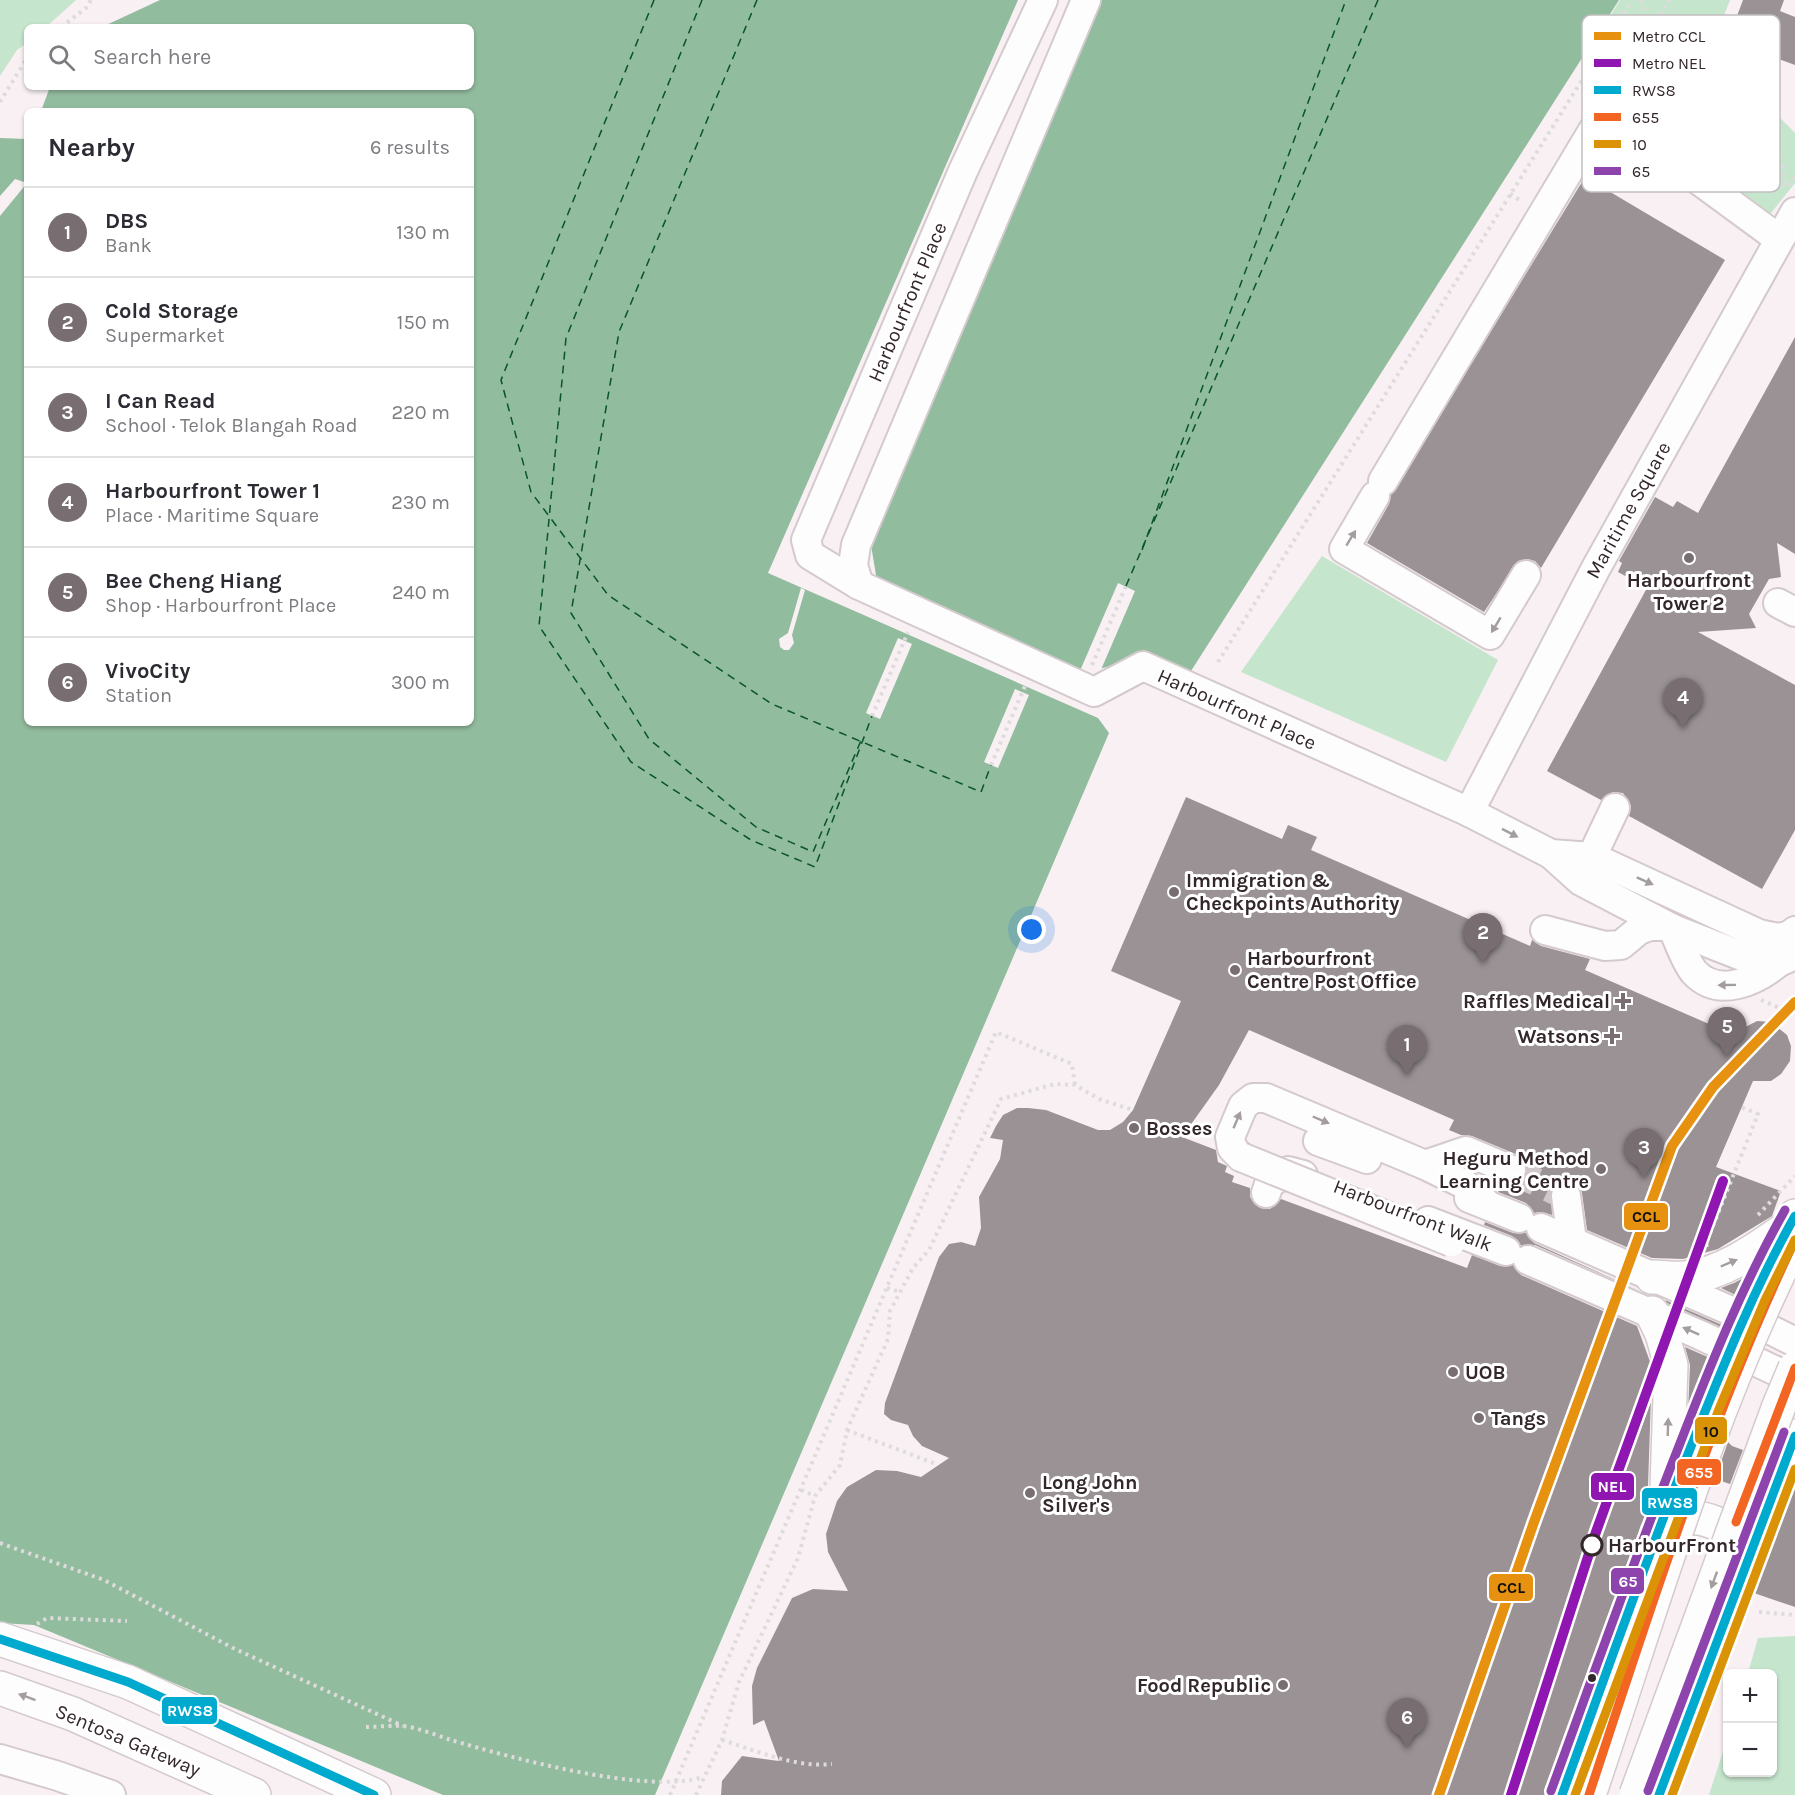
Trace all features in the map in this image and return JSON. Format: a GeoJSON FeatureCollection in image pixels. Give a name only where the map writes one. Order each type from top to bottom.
{"type":"FeatureCollection","features":[{"type":"Feature","properties":{"kind":"main road"},"geometry":{"type":"LineString","coordinates":[[1652,1277],[1685,1278],[1706,1273],[1743,1257],[1793,1228]]}},
{"type":"Feature","properties":{"kind":"main road"},"geometry":{"type":"LineString","coordinates":[[1562,1795],[1662,1520],[1730,1349],[1793,1228]]}},
{"type":"Feature","properties":{"kind":"main road"},"geometry":{"type":"LineString","coordinates":[[1589,1795],[1725,1396],[1793,1228]]}},
{"type":"Feature","properties":{"kind":"main road"},"geometry":{"type":"LineString","coordinates":[[1652,1313],[1662,1334],[1671,1365],[1662,1520]]}},
{"type":"Feature","properties":{"kind":"main road"},"geometry":{"type":"LineString","coordinates":[[1636,1795],[1766,1440],[1795,1368]]}},
{"type":"Feature","properties":{"kind":"main road"},"geometry":{"type":"LineString","coordinates":[[1659,1795],[1743,1568],[1794,1446]]}},
{"type":"Feature","properties":{"kind":"main road"},"geometry":{"type":"LineString","coordinates":[[1662,1520],[1675,1521],[1688,1518],[1714,1523],[1738,1539],[1743,1568]]}},
{"type":"Feature","properties":{"kind":"main road"},"geometry":{"type":"LineString","coordinates":[[3,1639],[128,1682],[374,1795]]}},
{"type":"Feature","properties":{"kind":"main road","name":"Sentosa Gateway"},"geometry":{"type":"LineString","coordinates":[[0,1688],[73,1714],[254,1795]]}},
{"type":"Feature","properties":{"kind":"street","name":"Harbourfront Place"},"geometry":{"type":"LineString","coordinates":[[1043,0],[963,171],[806,540],[810,555],[859,585],[1094,692],[1143,666],[1469,812],[1551,854],[1587,869],[1759,934],[1776,938],[1790,936],[1795,931]]}},
{"type":"Feature","properties":{"kind":"street"},"geometry":{"type":"LineString","coordinates":[[859,585],[853,565],[856,545],[1086,0]]}},
{"type":"Feature","properties":{"kind":"street"},"geometry":{"type":"LineString","coordinates":[[1526,574],[1490,635],[1344,549],[1582,149]]}},
{"type":"Feature","properties":{"kind":"street"},"geometry":{"type":"LineString","coordinates":[[1715,192],[1779,239]]}},
{"type":"Feature","properties":{"kind":"street","name":"Maritime Square"},"geometry":{"type":"LineString","coordinates":[[1469,812],[1596,568],[1779,239],[1791,199]]}},
{"type":"Feature","properties":{"kind":"street"},"geometry":{"type":"LineString","coordinates":[[1587,869],[1615,808]]}},
{"type":"Feature","properties":{"kind":"street","name":"Harbourfront Place"},"geometry":{"type":"LineString","coordinates":[[1587,869],[1670,927],[1752,960],[1787,958]]}},
{"type":"Feature","properties":{"kind":"street"},"geometry":{"type":"LineString","coordinates":[[1545,930],[1605,946],[1621,945],[1639,930],[1650,926],[1670,927]]}},
{"type":"Feature","properties":{"kind":"street"},"geometry":{"type":"LineString","coordinates":[[1488,1205],[1466,1185],[1425,1165],[1266,1098],[1253,1098],[1243,1106],[1230,1137],[1232,1148],[1241,1157],[1451,1242],[1508,1252]]}},
{"type":"Feature","properties":{"kind":"street","name":"Harbourfront Walk"},"geometry":{"type":"LineString","coordinates":[[1318,1141],[1488,1205],[1745,1317],[1795,1342]]}},
{"type":"Feature","properties":{"kind":"street"},"geometry":{"type":"LineString","coordinates":[[1425,1165],[1466,1151],[1511,1170]]}},
{"type":"Feature","properties":{"kind":"street","name":"Harbourfront Walk"},"geometry":{"type":"LineString","coordinates":[[1266,1193],[1269,1184],[1288,1171],[1320,1179],[1568,1275],[1795,1380]]}},
{"type":"Feature","properties":{"kind":"street"},"geometry":{"type":"LineString","coordinates":[[1566,1196],[1575,1242],[1568,1275]]}},
{"type":"Feature","properties":{"kind":"street"},"geometry":{"type":"LineString","coordinates":[[0,1759],[111,1795]]}},
{"type":"Feature","properties":{"kind":"path"},"geometry":{"type":"LineString","coordinates":[[65,24],[86,8],[91,0]]}},
{"type":"Feature","properties":{"kind":"path"},"geometry":{"type":"LineString","coordinates":[[1623,15],[1632,0]]}},
{"type":"Feature","properties":{"kind":"path"},"geometry":{"type":"LineString","coordinates":[[1641,0],[1645,15]]}},
{"type":"Feature","properties":{"kind":"path"},"geometry":{"type":"LineString","coordinates":[[1662,15],[1661,11],[1670,0]]}},
{"type":"Feature","properties":{"kind":"path"},"geometry":{"type":"LineString","coordinates":[[0,102],[24,63]]}},
{"type":"Feature","properties":{"kind":"path"},"geometry":{"type":"LineString","coordinates":[[1218,662],[1582,80]]}},
{"type":"Feature","properties":{"kind":"path"},"geometry":{"type":"LineString","coordinates":[[1780,159],[1791,199]]}},
{"type":"Feature","properties":{"kind":"path"},"geometry":{"type":"LineString","coordinates":[[1791,199],[1795,177]]}},
{"type":"Feature","properties":{"kind":"path"},"geometry":{"type":"LineString","coordinates":[[1791,199],[1795,190]]}},
{"type":"Feature","properties":{"kind":"path"},"geometry":{"type":"LineString","coordinates":[[1091,668],[1126,586]]}},
{"type":"Feature","properties":{"kind":"path"},"geometry":{"type":"LineString","coordinates":[[872,716],[910,626]]}},
{"type":"Feature","properties":{"kind":"path"},"geometry":{"type":"LineString","coordinates":[[991,765],[1029,677]]}},
{"type":"Feature","properties":{"kind":"path"},"geometry":{"type":"LineString","coordinates":[[670,1795],[996,1032],[1072,1064],[1075,1085]]}},
{"type":"Feature","properties":{"kind":"path"},"geometry":{"type":"LineString","coordinates":[[696,1795],[722,1740],[739,1682],[798,1558],[815,1496],[840,1465],[847,1430],[888,1340],[890,1311],[913,1269],[929,1250],[1001,1099],[1055,1084],[1075,1085],[1099,1099],[1133,1110]]}},
{"type":"Feature","properties":{"kind":"path"},"geometry":{"type":"LineString","coordinates":[[1709,1251],[1706,1243],[1758,1114],[1741,1107]]}},
{"type":"Feature","properties":{"kind":"path"},"geometry":{"type":"LineString","coordinates":[[887,1288],[900,1292]]}},
{"type":"Feature","properties":{"kind":"path"},"geometry":{"type":"LineString","coordinates":[[847,1430],[936,1464]]}},
{"type":"Feature","properties":{"kind":"path"},"geometry":{"type":"LineString","coordinates":[[801,1490],[815,1496]]}},
{"type":"Feature","properties":{"kind":"path"},"geometry":{"type":"LineString","coordinates":[[0,1543],[104,1580],[232,1648],[403,1726],[530,1763],[609,1781],[658,1788],[688,1785],[704,1777]]}},
{"type":"Feature","properties":{"kind":"path"},"geometry":{"type":"LineString","coordinates":[[1759,1612],[1795,1615]]}},
{"type":"Feature","properties":{"kind":"path"},"geometry":{"type":"LineString","coordinates":[[3,1639],[47,1618],[127,1621]]}},
{"type":"Feature","properties":{"kind":"path"},"geometry":{"type":"LineString","coordinates":[[366,1727],[403,1726]]}},
{"type":"Feature","properties":{"kind":"path"},"geometry":{"type":"LineString","coordinates":[[722,1740],[788,1760],[818,1766],[832,1764]]}},
{"type":"Feature","properties":{"kind":"shaded area"},"geometry":{"type":"Polygon","coordinates":[[[0,0],[76,0],[49,24],[24,24],[24,45],[17,50],[0,76],[0,0]]]}},
{"type":"Feature","properties":{"kind":"shaded area"},"geometry":{"type":"Polygon","coordinates":[[[160,0],[1018,0],[768,573],[1098,718],[1109,733],[655,1795],[0,1795],[0,138],[24,139],[24,726],[474,726],[474,108],[42,108],[49,90],[474,90],[474,24],[108,24],[160,0]]]}},
{"type":"Feature","properties":{"kind":"shaded area"},"geometry":{"type":"Polygon","coordinates":[[[1096,0],[1619,0],[1609,15],[1582,15],[1582,58],[1191,671],[1151,657],[1085,672],[878,587],[868,527],[1096,0]]]}},
{"type":"Feature","properties":{"kind":"shaded area"},"geometry":{"type":"Polygon","coordinates":[[[1620,0],[1730,0],[1724,15],[1611,15],[1620,0]]]}},
{"type":"Feature","properties":{"kind":"shaded area"},"geometry":{"type":"Polygon","coordinates":[[[1780,118],[1795,133],[1795,183],[1763,223],[1730,192],[1780,192],[1780,118]]]}},
{"type":"Feature","properties":{"kind":"shaded area"},"geometry":{"type":"Polygon","coordinates":[[[1322,556],[1498,660],[1446,762],[1241,672],[1322,556]]]}},
{"type":"Feature","properties":{"kind":"shaded area"},"geometry":{"type":"Polygon","coordinates":[[[1795,1636],[1795,1795],[1709,1795],[1723,1751],[1723,1777],[1777,1777],[1777,1669],[1749,1669],[1758,1638],[1795,1636]]]}},
{"type":"Feature","properties":{"kind":"pier"},"geometry":{"type":"Polygon","coordinates":[[[15,179],[24,182],[24,187],[0,216],[0,196],[15,179]]]}},
{"type":"Feature","properties":{"kind":"pier"},"geometry":{"type":"Polygon","coordinates":[[[1118,583],[1135,591],[1100,672],[1085,675],[1079,673],[1118,583]]]}},
{"type":"Feature","properties":{"kind":"pier"},"geometry":{"type":"Polygon","coordinates":[[[801,588],[805,590],[792,635],[794,643],[789,650],[784,650],[780,647],[779,639],[788,633],[801,588]]]}},
{"type":"Feature","properties":{"kind":"pier"},"geometry":{"type":"Polygon","coordinates":[[[898,638],[912,644],[880,719],[866,713],[898,638]]]}},
{"type":"Feature","properties":{"kind":"pier"},"geometry":{"type":"Polygon","coordinates":[[[1015,689],[1029,695],[998,768],[984,762],[1015,689]]]}},
{"type":"Feature","properties":{"kind":"pier"},"geometry":{"type":"Polygon","coordinates":[[[0,1623],[34,1625],[443,1795],[0,1795],[0,1623]]]}},
{"type":"Feature","properties":{"kind":"building"},"geometry":{"type":"Polygon","coordinates":[[[1743,0],[1784,0],[1780,11],[1795,17],[1795,65],[1780,59],[1780,15],[1737,15],[1743,0]]]}},
{"type":"Feature","properties":{"kind":"building"},"geometry":{"type":"Polygon","coordinates":[[[1582,182],[1582,192],[1610,192],[1725,260],[1541,568],[1535,561],[1527,559],[1518,561],[1484,612],[1367,543],[1389,504],[1391,495],[1582,182]]]}},
{"type":"Feature","properties":{"kind":"building"},"geometry":{"type":"Polygon","coordinates":[[[1795,337],[1795,554],[1777,543],[1781,577],[1769,579],[1749,614],[1756,628],[1698,632],[1795,685],[1795,830],[1762,889],[1629,816],[1631,806],[1623,793],[1613,792],[1601,800],[1547,771],[1647,588],[1618,572],[1622,563],[1619,561],[1655,497],[1673,507],[1677,501],[1698,513],[1795,337]]]}},
{"type":"Feature","properties":{"kind":"building"},"geometry":{"type":"Polygon","coordinates":[[[1186,797],[1282,839],[1288,825],[1317,837],[1311,850],[1530,946],[1532,940],[1541,946],[1590,959],[1585,970],[1732,1034],[1757,1021],[1771,1022],[1787,1035],[1791,1046],[1790,1061],[1781,1074],[1771,1081],[1753,1081],[1716,1167],[1781,1191],[1772,1216],[1718,1249],[1683,1259],[1652,1258],[1587,1230],[1582,1193],[1579,1186],[1572,1181],[1556,1183],[1551,1189],[1552,1215],[1534,1213],[1526,1203],[1498,1192],[1503,1184],[1514,1186],[1526,1177],[1527,1167],[1518,1155],[1472,1136],[1461,1135],[1449,1130],[1454,1120],[1249,1030],[1219,1085],[1182,1137],[1216,1150],[1218,1162],[1227,1166],[1225,1172],[1234,1176],[1232,1182],[1250,1188],[1250,1197],[1260,1208],[1270,1209],[1281,1199],[1467,1268],[1472,1255],[1500,1266],[1513,1265],[1521,1275],[1637,1326],[1652,1367],[1648,1486],[1652,1497],[1544,1795],[721,1795],[722,1781],[742,1756],[779,1761],[764,1720],[753,1725],[752,1686],[757,1668],[792,1598],[813,1589],[848,1591],[828,1552],[826,1534],[837,1501],[847,1487],[876,1470],[897,1471],[921,1477],[949,1458],[922,1446],[913,1436],[908,1425],[891,1420],[884,1414],[885,1403],[939,1257],[949,1244],[961,1242],[975,1246],[981,1228],[979,1197],[1000,1159],[1003,1140],[990,1138],[996,1126],[1003,1115],[1017,1108],[1028,1108],[1046,1110],[1098,1130],[1110,1130],[1123,1122],[1133,1110],[1181,1001],[1111,971],[1186,797]]]}},
{"type":"Feature","properties":{"kind":"building"},"geometry":{"type":"Polygon","coordinates":[[[1485,1222],[1513,1233],[1526,1233],[1534,1243],[1640,1291],[1535,1245],[1521,1246],[1512,1236],[1484,1225],[1485,1222]]]}},
{"type":"Feature","properties":{"kind":"building"},"geometry":{"type":"Polygon","coordinates":[[[1751,1274],[1742,1298],[1721,1288],[1734,1283],[1751,1274]]]}},
{"type":"Feature","properties":{"kind":"building"},"geometry":{"type":"Polygon","coordinates":[[[1665,1300],[1731,1329],[1730,1331],[1667,1303],[1665,1300]]]}},
{"type":"Feature","properties":{"kind":"building"},"geometry":{"type":"Polygon","coordinates":[[[1685,1347],[1719,1362],[1691,1435],[1687,1435],[1690,1365],[1685,1347]]]}},
{"type":"Feature","properties":{"kind":"building"},"geometry":{"type":"Polygon","coordinates":[[[1728,1442],[1743,1450],[1730,1484],[1715,1479],[1728,1442]]]}},
{"type":"Feature","properties":{"kind":"building"},"geometry":{"type":"Polygon","coordinates":[[[1795,1487],[1795,1607],[1754,1593],[1795,1487]]]}},
{"type":"Feature","properties":{"kind":"ferry route"},"geometry":{"type":"LineString","coordinates":[[654,0],[501,380],[531,492],[608,595],[772,704],[981,792],[991,765]]}},
{"type":"Feature","properties":{"kind":"ferry route"},"geometry":{"type":"LineString","coordinates":[[702,0],[566,338],[539,626],[631,762],[751,840],[815,867],[872,716]]}},
{"type":"Feature","properties":{"kind":"ferry route"},"geometry":{"type":"LineString","coordinates":[[757,0],[619,332],[571,613],[649,739],[756,827],[813,852],[863,736]]}},
{"type":"Feature","properties":{"kind":"ferry route"},"geometry":{"type":"LineString","coordinates":[[1142,550],[1346,0]]}},
{"type":"Feature","properties":{"kind":"ferry route"},"geometry":{"type":"LineString","coordinates":[[1126,586],[1378,0]]}},
{"type":"Feature","properties":{"kind":"tunnel"},"geometry":{"type":"LineString","coordinates":[[1511,1170],[1566,1196]]}},
{"type":"Feature","properties":{"kind":"metro line","name":"CCL"},"geometry":{"type":"LineString","coordinates":[[1439,1795],[1534,1522],[1672,1146],[1713,1087],[1795,1002]]}},
{"type":"Feature","properties":{"kind":"metro line","name":"NEL"},"geometry":{"type":"LineString","coordinates":[[1511,1795],[1596,1532],[1723,1181]]}},
{"type":"Feature","properties":{"kind":"transit line","name":"65"},"geometry":{"type":"LineString","coordinates":[[1551,1791],[1646,1532],[1727,1326],[1785,1210]]}},
{"type":"Feature","properties":{"kind":"transit line","name":"RWS8"},"geometry":{"type":"LineString","coordinates":[[1562,1795],[1702,1419],[1752,1301],[1795,1216]]}},
{"type":"Feature","properties":{"kind":"transit line","name":"655"},"geometry":{"type":"LineString","coordinates":[[1589,1795],[1683,1514],[1736,1376],[1795,1240]]}},
{"type":"Feature","properties":{"kind":"transit line","name":"10"},"geometry":{"type":"LineString","coordinates":[[1575,1795],[1719,1409],[1765,1300],[1795,1240]]}},
{"type":"Feature","properties":{"kind":"transit line","name":"655"},"geometry":{"type":"LineString","coordinates":[[1736,1522],[1795,1368]]}},
{"type":"Feature","properties":{"kind":"transit line","name":"65"},"geometry":{"type":"LineString","coordinates":[[1648,1791],[1784,1432]]}},
{"type":"Feature","properties":{"kind":"transit line","name":"RWS8"},"geometry":{"type":"LineString","coordinates":[[1659,1795],[1795,1436]]}},
{"type":"Feature","properties":{"kind":"transit line","name":"10"},"geometry":{"type":"LineString","coordinates":[[1672,1795],[1795,1469]]}},
{"type":"Feature","properties":{"kind":"transit line","name":"RWS8"},"geometry":{"type":"LineString","coordinates":[[0,1639],[128,1682],[374,1795]]}},
{"type":"Feature","properties":{"kind":"place","name":"Harbourfront Tower 2"},"geometry":{"type":"Point","coordinates":[1689,558]}},
{"type":"Feature","properties":{"kind":"place","name":"Harbourfront Tower 1"},"geometry":{"type":"Point","coordinates":[1683,728]}},
{"type":"Feature","properties":{"kind":"place","name":"Immigration & Checkpoints Authority"},"geometry":{"type":"Point","coordinates":[1174,892]}},
{"type":"Feature","properties":{"kind":"place","name":"Cold Storage"},"geometry":{"type":"Point","coordinates":[1483,963]}},
{"type":"Feature","properties":{"kind":"place","name":"Harbourfront Centre Post Office"},"geometry":{"type":"Point","coordinates":[1235,970]}},
{"type":"Feature","properties":{"kind":"place","name":"Raffles Medical"},"geometry":{"type":"Point","coordinates":[1623,1001]}},
{"type":"Feature","properties":{"kind":"place","name":"Watsons"},"geometry":{"type":"Point","coordinates":[1612,1036]}},
{"type":"Feature","properties":{"kind":"place","name":"Bee Cheng Hiang"},"geometry":{"type":"Point","coordinates":[1727,1057]}},
{"type":"Feature","properties":{"kind":"place","name":"DBS"},"geometry":{"type":"Point","coordinates":[1407,1075]}},
{"type":"Feature","properties":{"kind":"place","name":"Bosses"},"geometry":{"type":"Point","coordinates":[1134,1128]}},
{"type":"Feature","properties":{"kind":"place","name":"Heguru Method Learning Centre"},"geometry":{"type":"Point","coordinates":[1601,1169]}},
{"type":"Feature","properties":{"kind":"place","name":"I Can Read"},"geometry":{"type":"Point","coordinates":[1644,1178]}},
{"type":"Feature","properties":{"kind":"place","name":"UOB"},"geometry":{"type":"Point","coordinates":[1453,1372]}},
{"type":"Feature","properties":{"kind":"place","name":"Tangs"},"geometry":{"type":"Point","coordinates":[1479,1418]}},
{"type":"Feature","properties":{"kind":"place","name":"Long John Silver's"},"geometry":{"type":"Point","coordinates":[1030,1493]}},
{"type":"Feature","properties":{"kind":"place","name":"HarbourFront"},"geometry":{"type":"Point","coordinates":[1592,1545]}},
{"type":"Feature","properties":{"kind":"place","name":"Food Republic"},"geometry":{"type":"Point","coordinates":[1283,1685]}},
{"type":"Feature","properties":{"kind":"place","name":"VivoCity"},"geometry":{"type":"Point","coordinates":[1407,1748]}}]}
